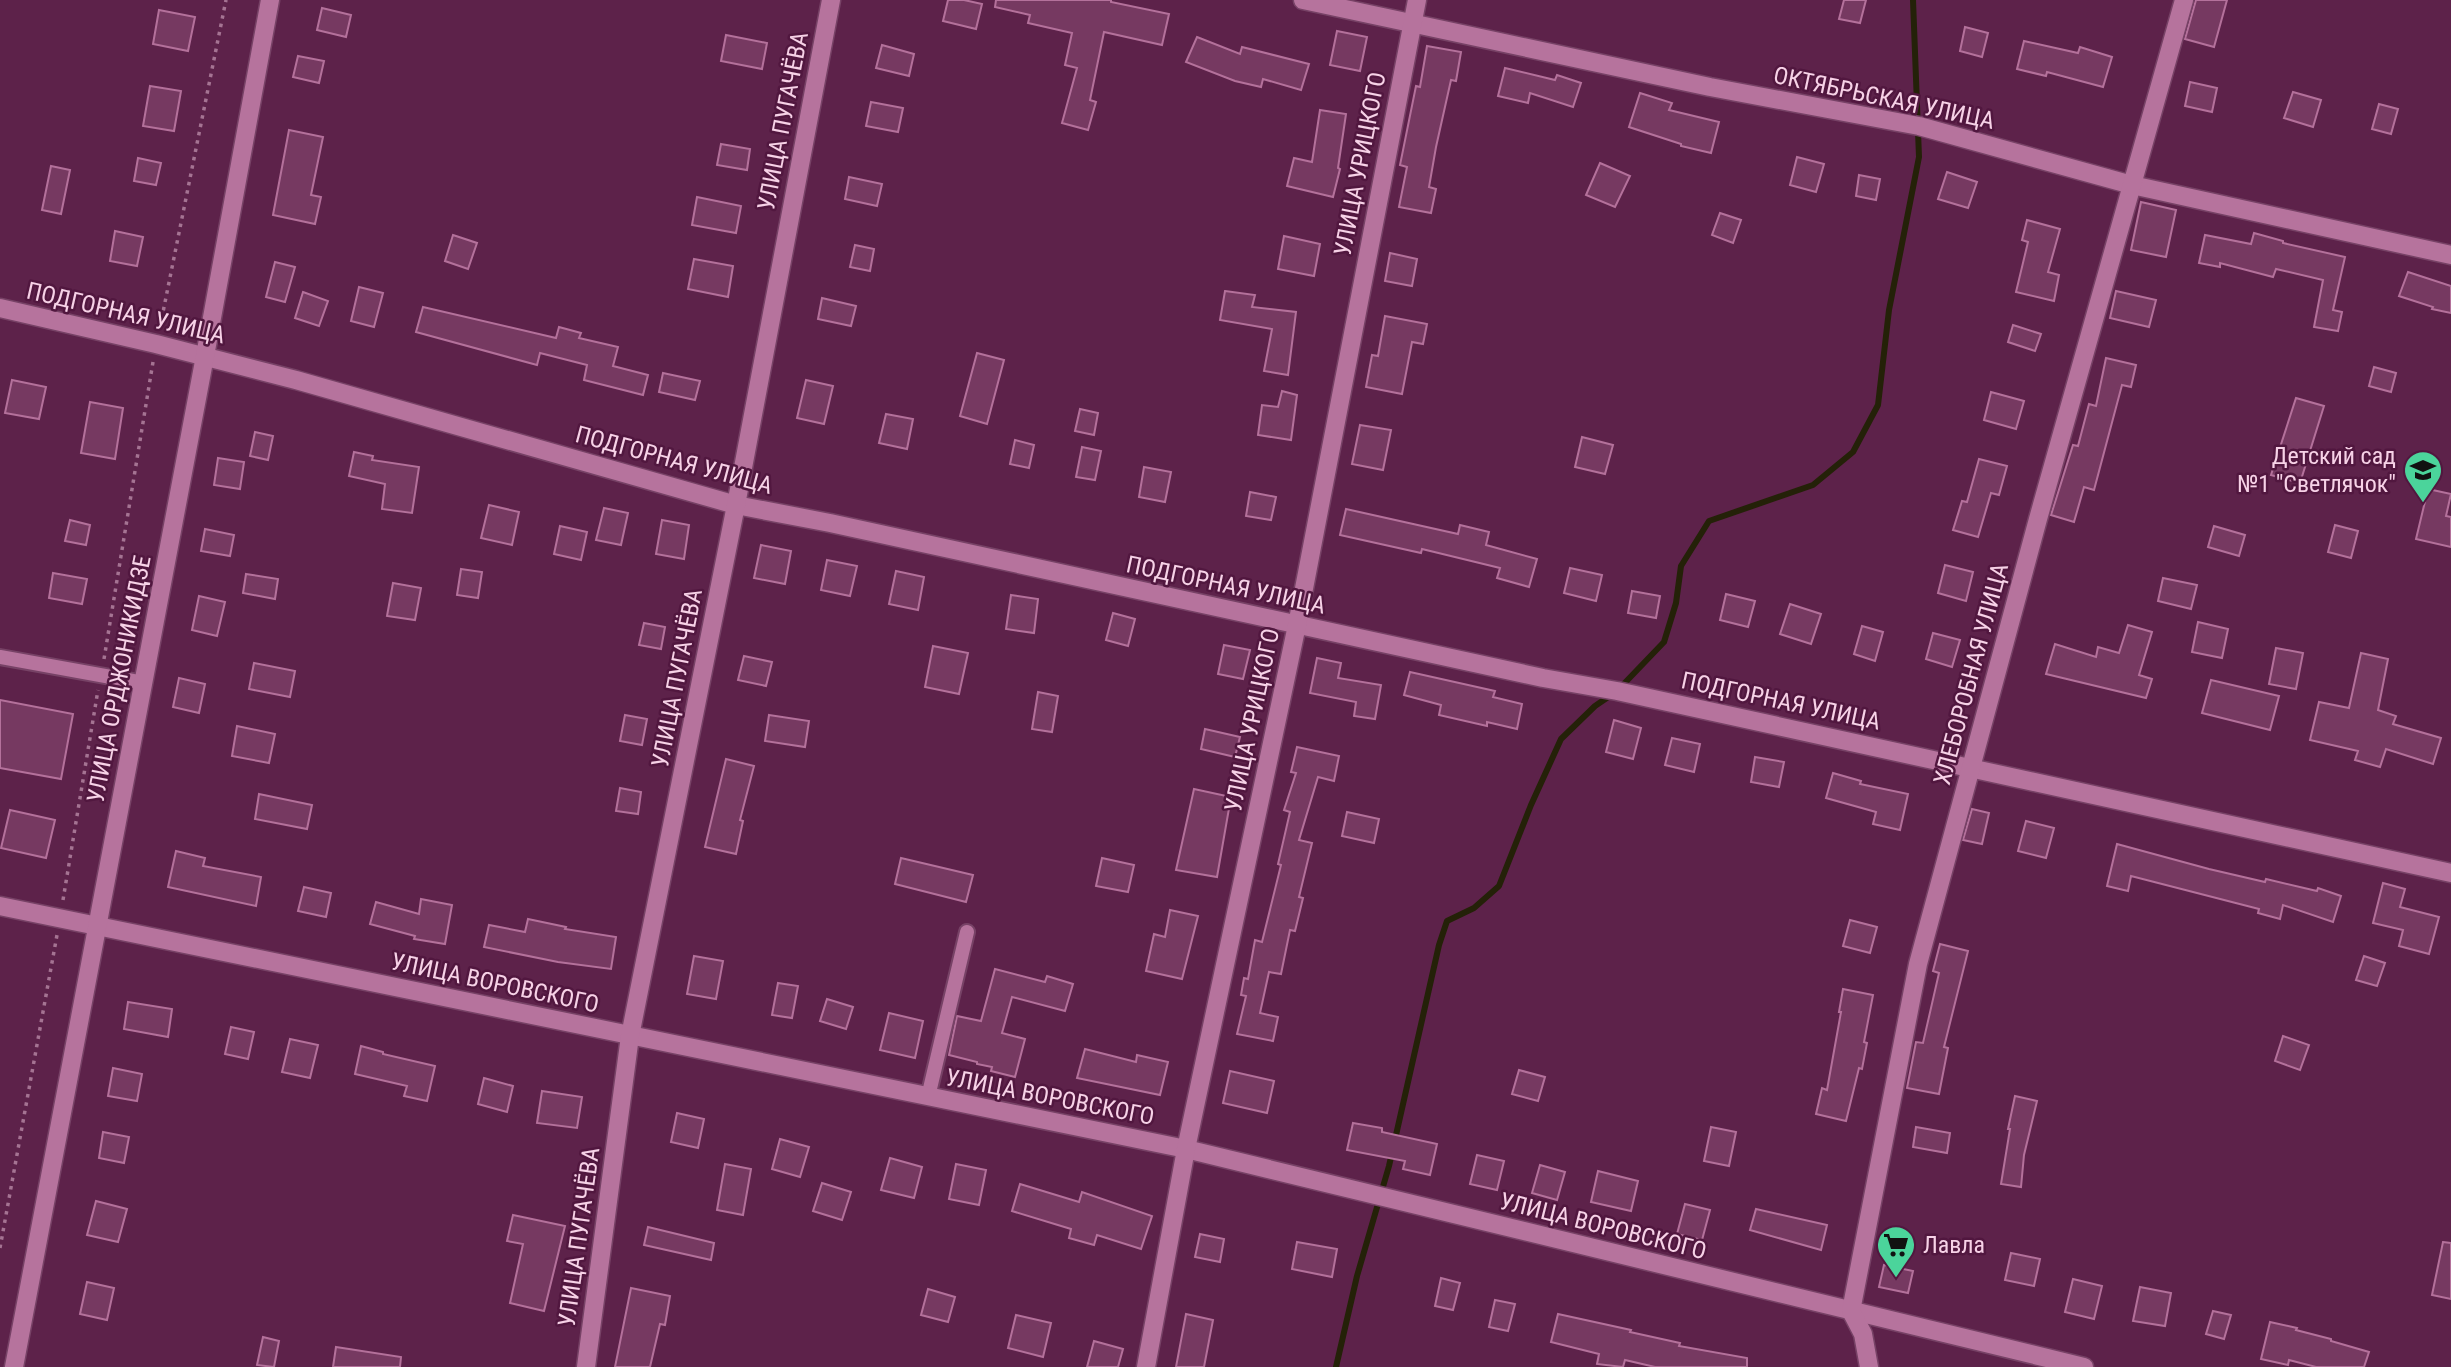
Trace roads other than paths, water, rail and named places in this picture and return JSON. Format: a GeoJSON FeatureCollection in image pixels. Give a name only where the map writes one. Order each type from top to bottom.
{"type":"FeatureCollection","features":[{"type":"Feature","properties":{"kind":"street","name":"УЛИЦА ОРДЖОНИКИДЗЕ"},"geometry":{"type":"LineString","coordinates":[[14,1367],[270,0]]}},
{"type":"Feature","properties":{"kind":"street","name":"УЛИЦА ПУГАЧЁВА"},"geometry":{"type":"LineString","coordinates":[[586,1367],[630,1036],[736,505],[831,0]]}},
{"type":"Feature","properties":{"kind":"street","name":"ОКТЯБРЬСКАЯ УЛИЦА"},"geometry":{"type":"LineString","coordinates":[[1303,0],[1710,86],[1919,126],[2132,185],[2451,255]]}},
{"type":"Feature","properties":{"kind":"street","name":"УЛИЦА УРИЦКОГО"},"geometry":{"type":"LineString","coordinates":[[1146,1367],[1186,1149],[1297,625],[1417,0]]}},
{"type":"Feature","properties":{"kind":"street","name":"ХЛЕБОРОБНАЯ УЛИЦА"},"geometry":{"type":"LineString","coordinates":[[1851,1311],[1918,964],[2042,506],[2184,0]]}},
{"type":"Feature","properties":{"kind":"street","name":"ПОДГОРНАЯ УЛИЦА"},"geometry":{"type":"LineString","coordinates":[[0,308],[205,356],[736,505],[830,523],[1543,678],[1617,691],[2451,873]]}},
{"type":"Feature","properties":{"kind":"street","name":"УЛИЦА ВОРОВСКОГО"},"geometry":{"type":"LineString","coordinates":[[0,906],[1186,1149],[2084,1367]]}},
{"type":"Feature","properties":{"kind":"street"},"geometry":{"type":"LineString","coordinates":[[1851,1311],[1863,1334],[1869,1367]]}},
{"type":"Feature","properties":{"kind":"lane"},"geometry":{"type":"LineString","coordinates":[[0,657],[144,682]]}},
{"type":"Feature","properties":{"kind":"lane"},"geometry":{"type":"LineString","coordinates":[[928,1097],[967,932]]}},
{"type":"Feature","properties":{"kind":"waterway"},"geometry":{"type":"LineString","coordinates":[[1336,1367],[1357,1276],[1389,1166],[1439,945],[1447,921],[1474,908],[1499,886],[1561,739],[1595,706],[1617,691],[1664,642],[1676,603],[1681,566],[1709,521],[1813,485],[1853,452],[1878,405],[1889,310],[1919,157],[1913,0]]}},
{"type":"Feature","properties":{"kind":"place","name":"Детский сад №1 \"Светлячок\""},"geometry":{"type":"Point","coordinates":[2423,504]}},
{"type":"Feature","properties":{"kind":"place","name":"Лавла"},"geometry":{"type":"Point","coordinates":[1896,1279]}}]}
